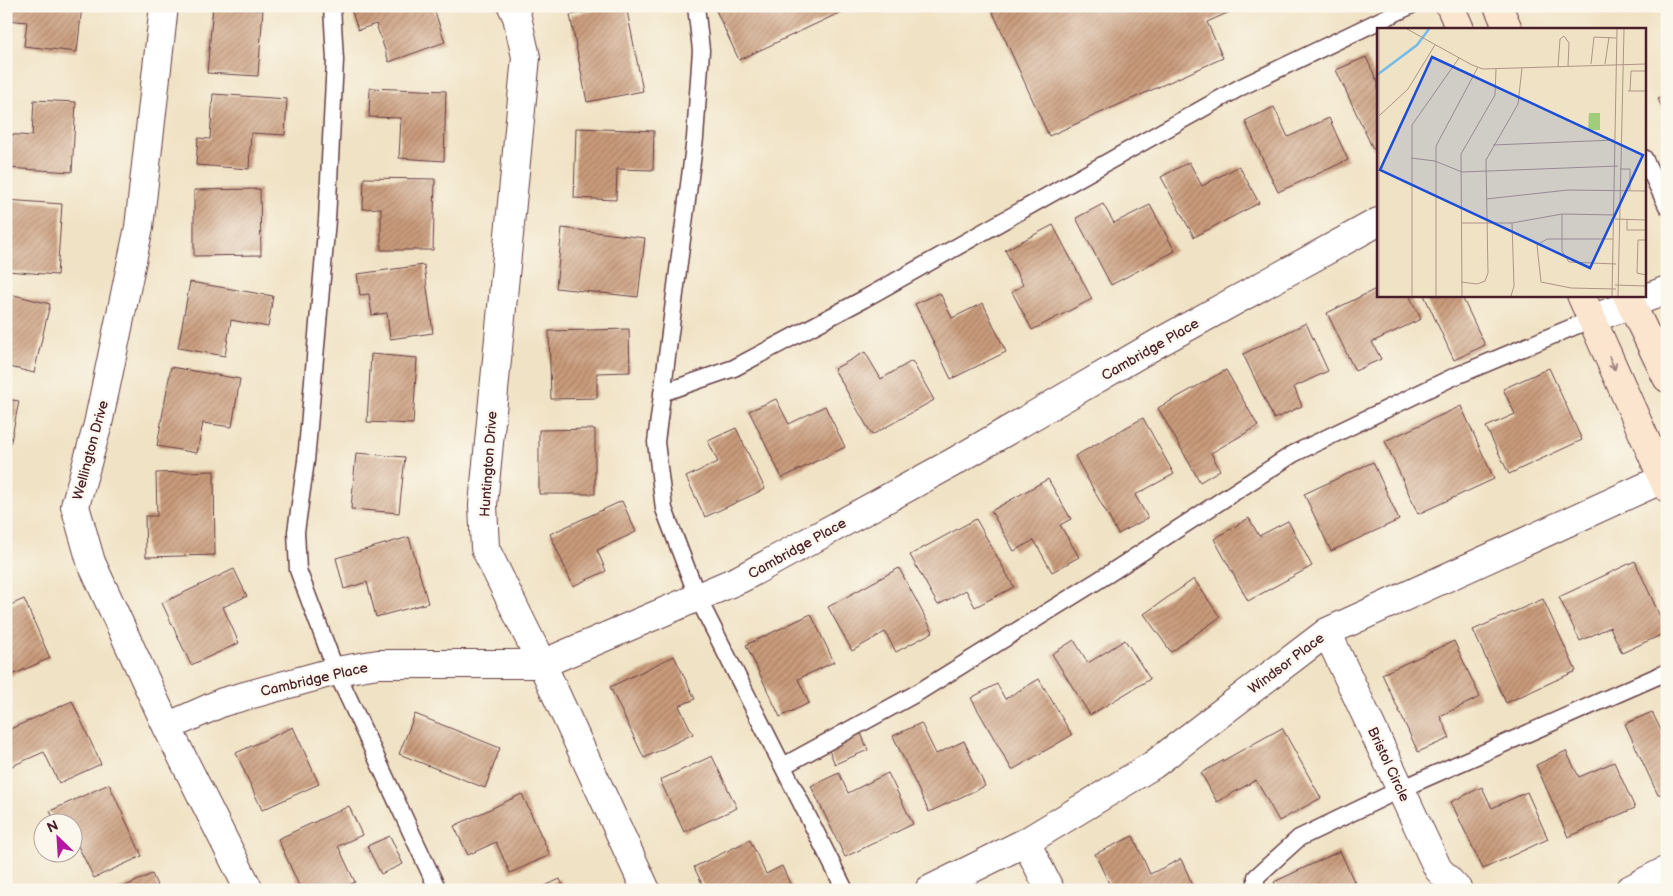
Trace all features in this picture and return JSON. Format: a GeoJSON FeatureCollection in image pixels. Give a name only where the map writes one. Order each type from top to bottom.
{"type":"FeatureCollection","features":[{"type":"Feature","properties":{"kind":"main road"},"geometry":{"type":"LineString","coordinates":[[1450,6],[1460,28]]}},
{"type":"Feature","properties":{"kind":"main road"},"geometry":{"type":"LineString","coordinates":[[1498,6],[1508,28]]}},
{"type":"Feature","properties":{"kind":"main road"},"geometry":{"type":"LineString","coordinates":[[1629,300],[1667,378]]}},
{"type":"Feature","properties":{"kind":"main road"},"geometry":{"type":"LineString","coordinates":[[1587,307],[1665,481]]}},
{"type":"Feature","properties":{"kind":"street","name":"Wellington Drive"},"geometry":{"type":"LineString","coordinates":[[164,6],[139,226],[98,424],[75,506],[91,562],[167,727],[249,890]]}},
{"type":"Feature","properties":{"kind":"street","name":"Huntington Drive"},"geometry":{"type":"LineString","coordinates":[[512,6],[518,17],[526,57],[483,505],[485,548],[542,664],[646,890]]}},
{"type":"Feature","properties":{"kind":"street","name":"Cambridge Place"},"geometry":{"type":"LineString","coordinates":[[167,727],[223,702],[336,671],[378,664],[542,664],[740,580],[944,468],[1169,338],[1377,223]]}},
{"type":"Feature","properties":{"kind":"street"},"geometry":{"type":"LineString","coordinates":[[1646,296],[1667,290]]}},
{"type":"Feature","properties":{"kind":"street"},"geometry":{"type":"LineString","coordinates":[[1587,307],[1644,296]]}},
{"type":"Feature","properties":{"kind":"street","name":"Windsor Place"},"geometry":{"type":"LineString","coordinates":[[929,890],[1026,842],[1152,765],[1327,632],[1665,481]]}},
{"type":"Feature","properties":{"kind":"street","name":"Bristol Circle"},"geometry":{"type":"LineString","coordinates":[[1327,632],[1438,869],[1458,890]]}},
{"type":"Feature","properties":{"kind":"street"},"geometry":{"type":"LineString","coordinates":[[1026,842],[1050,890]]}},
{"type":"Feature","properties":{"kind":"street"},"geometry":{"type":"LineString","coordinates":[[1629,890],[1667,870]]}},
{"type":"Feature","properties":{"kind":"lane"},"geometry":{"type":"LineString","coordinates":[[332,6],[335,60],[327,220],[306,461],[296,532],[298,570],[336,671],[438,890]]}},
{"type":"Feature","properties":{"kind":"lane"},"geometry":{"type":"LineString","coordinates":[[696,6],[701,50],[695,138],[656,442],[664,509],[698,598],[845,890]]}},
{"type":"Feature","properties":{"kind":"lane"},"geometry":{"type":"LineString","coordinates":[[662,392],[734,368],[864,299],[1241,87],[1410,6]]}},
{"type":"Feature","properties":{"kind":"lane"},"geometry":{"type":"LineString","coordinates":[[1646,162],[1667,206]]}},
{"type":"Feature","properties":{"kind":"lane"},"geometry":{"type":"LineString","coordinates":[[783,766],[918,693],[1110,573],[1293,454],[1451,378],[1587,307]]}},
{"type":"Feature","properties":{"kind":"lane"},"geometry":{"type":"LineString","coordinates":[[1256,890],[1256,877],[1299,838],[1401,789],[1667,672]]}},
{"type":"Feature","properties":{"kind":"building"},"geometry":{"type":"Polygon","coordinates":[[[6,6],[82,6],[77,52],[24,46],[27,22],[6,20],[6,6]]]}},
{"type":"Feature","properties":{"kind":"building"},"geometry":{"type":"Polygon","coordinates":[[[213,6],[263,10],[258,76],[207,73],[213,6]]]}},
{"type":"Feature","properties":{"kind":"building"},"geometry":{"type":"Polygon","coordinates":[[[350,6],[433,6],[445,42],[389,62],[376,24],[358,30],[350,6]]]}},
{"type":"Feature","properties":{"kind":"building"},"geometry":{"type":"Polygon","coordinates":[[[616,6],[626,6],[643,91],[587,102],[570,15],[616,6]]]}},
{"type":"Feature","properties":{"kind":"building"},"geometry":{"type":"Polygon","coordinates":[[[714,6],[854,6],[739,60],[714,6]]]}},
{"type":"Feature","properties":{"kind":"building"},"geometry":{"type":"Polygon","coordinates":[[[990,6],[1243,6],[1207,22],[1223,58],[1049,136],[990,6]]]}},
{"type":"Feature","properties":{"kind":"building"},"geometry":{"type":"Polygon","coordinates":[[[1366,57],[1377,81],[1377,147],[1373,149],[1336,70],[1366,57]]]}},
{"type":"Feature","properties":{"kind":"building"},"geometry":{"type":"Polygon","coordinates":[[[370,88],[446,91],[444,161],[399,158],[401,118],[369,117],[370,88]]]}},
{"type":"Feature","properties":{"kind":"building"},"geometry":{"type":"Polygon","coordinates":[[[213,94],[287,99],[285,135],[251,133],[249,169],[196,165],[198,138],[210,139],[213,94]]]}},
{"type":"Feature","properties":{"kind":"building"},"geometry":{"type":"Polygon","coordinates":[[[1667,95],[1667,118],[1658,99],[1667,95]]]}},
{"type":"Feature","properties":{"kind":"building"},"geometry":{"type":"Polygon","coordinates":[[[34,100],[76,102],[72,172],[6,168],[6,134],[32,136],[34,100]]]}},
{"type":"Feature","properties":{"kind":"building"},"geometry":{"type":"Polygon","coordinates":[[[1274,107],[1288,137],[1329,118],[1348,160],[1278,192],[1245,121],[1274,107]]]}},
{"type":"Feature","properties":{"kind":"building"},"geometry":{"type":"Polygon","coordinates":[[[576,128],[654,131],[653,170],[617,169],[616,200],[574,198],[576,128]]]}},
{"type":"Feature","properties":{"kind":"building"},"geometry":{"type":"Polygon","coordinates":[[[1189,162],[1202,186],[1239,166],[1259,203],[1194,237],[1161,177],[1189,162]]]}},
{"type":"Feature","properties":{"kind":"building"},"geometry":{"type":"Polygon","coordinates":[[[364,178],[435,179],[433,250],[381,250],[381,208],[363,209],[364,178]]]}},
{"type":"Feature","properties":{"kind":"building"},"geometry":{"type":"Polygon","coordinates":[[[260,189],[261,255],[194,256],[194,190],[260,189]]]}},
{"type":"Feature","properties":{"kind":"building"},"geometry":{"type":"Polygon","coordinates":[[[6,200],[62,204],[57,275],[7,271],[9,231],[6,231],[6,200]]]}},
{"type":"Feature","properties":{"kind":"building"},"geometry":{"type":"Polygon","coordinates":[[[1103,204],[1114,223],[1150,205],[1175,251],[1111,285],[1076,218],[1103,204]]]}},
{"type":"Feature","properties":{"kind":"building"},"geometry":{"type":"Polygon","coordinates":[[[1053,225],[1092,299],[1032,330],[1012,292],[1023,285],[1005,250],[1053,225]]]}},
{"type":"Feature","properties":{"kind":"building"},"geometry":{"type":"Polygon","coordinates":[[[562,228],[645,238],[638,297],[556,288],[562,228]]]}},
{"type":"Feature","properties":{"kind":"building"},"geometry":{"type":"Polygon","coordinates":[[[424,265],[433,333],[390,339],[387,313],[372,315],[369,294],[360,295],[357,274],[424,265]]]}},
{"type":"Feature","properties":{"kind":"building"},"geometry":{"type":"Polygon","coordinates":[[[190,282],[273,296],[268,327],[231,320],[225,356],[178,348],[190,282]]]}},
{"type":"Feature","properties":{"kind":"building"},"geometry":{"type":"Polygon","coordinates":[[[1377,288],[1377,296],[1410,296],[1421,319],[1372,342],[1381,359],[1355,371],[1327,313],[1377,288]]]}},
{"type":"Feature","properties":{"kind":"building"},"geometry":{"type":"Polygon","coordinates":[[[6,293],[50,304],[34,373],[6,366],[6,293]]]}},
{"type":"Feature","properties":{"kind":"building"},"geometry":{"type":"Polygon","coordinates":[[[940,293],[952,318],[983,303],[1006,352],[951,379],[915,304],[940,293]]]}},
{"type":"Feature","properties":{"kind":"building"},"geometry":{"type":"Polygon","coordinates":[[[1424,296],[1461,296],[1485,345],[1454,360],[1424,296]]]}},
{"type":"Feature","properties":{"kind":"building"},"geometry":{"type":"Polygon","coordinates":[[[1306,323],[1328,371],[1294,387],[1302,406],[1274,419],[1243,354],[1306,323]]]}},
{"type":"Feature","properties":{"kind":"building"},"geometry":{"type":"Polygon","coordinates":[[[629,329],[630,372],[597,373],[597,398],[551,399],[549,331],[629,329]]]}},
{"type":"Feature","properties":{"kind":"building"},"geometry":{"type":"Polygon","coordinates":[[[865,352],[881,379],[912,361],[934,400],[872,435],[834,369],[865,352]]]}},
{"type":"Feature","properties":{"kind":"building"},"geometry":{"type":"Polygon","coordinates":[[[371,354],[417,358],[413,424],[367,422],[371,354]]]}},
{"type":"Feature","properties":{"kind":"building"},"geometry":{"type":"Polygon","coordinates":[[[171,367],[240,379],[232,427],[203,423],[197,453],[157,446],[171,367]]]}},
{"type":"Feature","properties":{"kind":"building"},"geometry":{"type":"Polygon","coordinates":[[[1549,368],[1582,440],[1509,474],[1486,427],[1515,414],[1503,389],[1549,368]]]}},
{"type":"Feature","properties":{"kind":"building"},"geometry":{"type":"Polygon","coordinates":[[[1226,370],[1258,426],[1211,453],[1220,470],[1200,482],[1158,408],[1226,370]]]}},
{"type":"Feature","properties":{"kind":"building"},"geometry":{"type":"Polygon","coordinates":[[[6,399],[19,401],[7,461],[6,461],[6,399]]]}},
{"type":"Feature","properties":{"kind":"building"},"geometry":{"type":"Polygon","coordinates":[[[776,399],[789,424],[825,406],[845,447],[782,478],[749,411],[776,399]]]}},
{"type":"Feature","properties":{"kind":"building"},"geometry":{"type":"Polygon","coordinates":[[[1461,406],[1494,479],[1418,514],[1385,441],[1461,406]]]}},
{"type":"Feature","properties":{"kind":"building"},"geometry":{"type":"Polygon","coordinates":[[[1143,418],[1174,474],[1135,495],[1148,518],[1118,534],[1075,456],[1143,418]]]}},
{"type":"Feature","properties":{"kind":"building"},"geometry":{"type":"Polygon","coordinates":[[[736,428],[765,489],[705,517],[686,477],[718,462],[708,441],[736,428]]]}},
{"type":"Feature","properties":{"kind":"building"},"geometry":{"type":"Polygon","coordinates":[[[595,429],[595,494],[539,494],[539,430],[595,429]]]}},
{"type":"Feature","properties":{"kind":"building"},"geometry":{"type":"Polygon","coordinates":[[[356,453],[405,457],[399,513],[351,509],[356,453]]]}},
{"type":"Feature","properties":{"kind":"building"},"geometry":{"type":"Polygon","coordinates":[[[1373,462],[1399,520],[1331,551],[1304,494],[1373,462]]]}},
{"type":"Feature","properties":{"kind":"building"},"geometry":{"type":"Polygon","coordinates":[[[214,471],[215,555],[146,557],[145,516],[157,516],[156,473],[214,471]]]}},
{"type":"Feature","properties":{"kind":"building"},"geometry":{"type":"Polygon","coordinates":[[[1048,479],[1071,519],[1060,525],[1079,557],[1052,572],[1034,540],[1014,551],[991,511],[1048,479]]]}},
{"type":"Feature","properties":{"kind":"building"},"geometry":{"type":"Polygon","coordinates":[[[622,501],[636,532],[597,550],[606,571],[573,586],[550,534],[622,501]]]}},
{"type":"Feature","properties":{"kind":"building"},"geometry":{"type":"Polygon","coordinates":[[[1249,518],[1259,536],[1288,521],[1312,566],[1248,601],[1214,539],[1249,518]]]}},
{"type":"Feature","properties":{"kind":"building"},"geometry":{"type":"Polygon","coordinates":[[[976,519],[1014,587],[975,607],[966,590],[938,605],[910,555],[976,519]]]}},
{"type":"Feature","properties":{"kind":"building"},"geometry":{"type":"Polygon","coordinates":[[[409,537],[428,603],[376,617],[367,582],[344,589],[336,558],[409,537]]]}},
{"type":"Feature","properties":{"kind":"building"},"geometry":{"type":"Polygon","coordinates":[[[1635,561],[1667,632],[1622,653],[1610,627],[1580,641],[1559,597],[1635,561]]]}},
{"type":"Feature","properties":{"kind":"building"},"geometry":{"type":"Polygon","coordinates":[[[899,568],[933,632],[896,652],[885,632],[852,651],[828,607],[899,568]]]}},
{"type":"Feature","properties":{"kind":"building"},"geometry":{"type":"Polygon","coordinates":[[[234,569],[247,596],[223,607],[239,643],[191,665],[162,603],[234,569]]]}},
{"type":"Feature","properties":{"kind":"building"},"geometry":{"type":"Polygon","coordinates":[[[1194,579],[1220,617],[1171,652],[1144,614],[1194,579]]]}},
{"type":"Feature","properties":{"kind":"building"},"geometry":{"type":"Polygon","coordinates":[[[24,599],[50,658],[10,676],[6,667],[6,607],[24,599]]]}},
{"type":"Feature","properties":{"kind":"building"},"geometry":{"type":"Polygon","coordinates":[[[1543,599],[1576,671],[1506,703],[1473,630],[1543,599]]]}},
{"type":"Feature","properties":{"kind":"building"},"geometry":{"type":"Polygon","coordinates":[[[811,614],[834,662],[798,679],[809,703],[780,717],[746,645],[811,614]]]}},
{"type":"Feature","properties":{"kind":"building"},"geometry":{"type":"Polygon","coordinates":[[[1074,640],[1088,663],[1125,640],[1150,679],[1090,715],[1052,654],[1074,640]]]}},
{"type":"Feature","properties":{"kind":"building"},"geometry":{"type":"Polygon","coordinates":[[[1454,641],[1480,697],[1440,716],[1450,738],[1418,752],[1382,674],[1454,641]]]}},
{"type":"Feature","properties":{"kind":"building"},"geometry":{"type":"Polygon","coordinates":[[[674,656],[695,699],[679,706],[693,734],[644,758],[610,687],[674,656]]]}},
{"type":"Feature","properties":{"kind":"building"},"geometry":{"type":"Polygon","coordinates":[[[1039,679],[1072,735],[1012,770],[971,698],[997,684],[1005,699],[1039,679]]]}},
{"type":"Feature","properties":{"kind":"building"},"geometry":{"type":"Polygon","coordinates":[[[72,701],[101,764],[59,783],[44,752],[12,766],[6,754],[6,731],[72,701]]]}},
{"type":"Feature","properties":{"kind":"building"},"geometry":{"type":"Polygon","coordinates":[[[1652,712],[1664,736],[1667,734],[1667,791],[1658,795],[1625,724],[1652,712]]]}},
{"type":"Feature","properties":{"kind":"building"},"geometry":{"type":"Polygon","coordinates":[[[415,714],[500,748],[485,788],[399,754],[415,714]]]}},
{"type":"Feature","properties":{"kind":"building"},"geometry":{"type":"Polygon","coordinates":[[[921,723],[936,754],[964,741],[985,786],[929,812],[893,736],[921,723]]]}},
{"type":"Feature","properties":{"kind":"building"},"geometry":{"type":"Polygon","coordinates":[[[293,727],[319,784],[262,810],[236,753],[293,727]]]}},
{"type":"Feature","properties":{"kind":"building"},"geometry":{"type":"Polygon","coordinates":[[[1282,728],[1321,798],[1279,821],[1256,780],[1217,802],[1201,773],[1282,728]]]}},
{"type":"Feature","properties":{"kind":"building"},"geometry":{"type":"Polygon","coordinates":[[[860,731],[868,750],[835,764],[827,746],[860,731]]]}},
{"type":"Feature","properties":{"kind":"building"},"geometry":{"type":"Polygon","coordinates":[[[1566,751],[1579,777],[1614,762],[1635,808],[1568,837],[1536,765],[1566,751]]]}},
{"type":"Feature","properties":{"kind":"building"},"geometry":{"type":"Polygon","coordinates":[[[712,756],[737,808],[684,832],[660,780],[712,756]]]}},
{"type":"Feature","properties":{"kind":"building"},"geometry":{"type":"Polygon","coordinates":[[[839,773],[848,793],[888,773],[913,824],[845,857],[811,786],[839,773]]]}},
{"type":"Feature","properties":{"kind":"building"},"geometry":{"type":"Polygon","coordinates":[[[109,784],[142,856],[94,878],[82,854],[82,814],[51,814],[50,811],[109,784]]]}},
{"type":"Feature","properties":{"kind":"building"},"geometry":{"type":"Polygon","coordinates":[[[1482,787],[1492,808],[1527,792],[1548,839],[1483,869],[1451,802],[1482,787]]]}},
{"type":"Feature","properties":{"kind":"building"},"geometry":{"type":"Polygon","coordinates":[[[522,794],[550,855],[510,873],[496,842],[468,855],[454,826],[522,794]]]}},
{"type":"Feature","properties":{"kind":"building"},"geometry":{"type":"Polygon","coordinates":[[[349,806],[362,835],[338,846],[355,882],[338,890],[301,890],[278,839],[349,806]]]}},
{"type":"Feature","properties":{"kind":"building"},"geometry":{"type":"Polygon","coordinates":[[[390,836],[403,864],[381,874],[367,846],[390,836]]]}},
{"type":"Feature","properties":{"kind":"building"},"geometry":{"type":"Polygon","coordinates":[[[1133,836],[1150,874],[1181,859],[1195,890],[1112,890],[1095,854],[1133,836]]]}},
{"type":"Feature","properties":{"kind":"building"},"geometry":{"type":"Polygon","coordinates":[[[750,840],[766,874],[782,866],[793,890],[705,890],[694,867],[750,840]]]}},
{"type":"Feature","properties":{"kind":"building"},"geometry":{"type":"Polygon","coordinates":[[[1340,851],[1358,890],[1278,890],[1274,882],[1340,851]]]}},
{"type":"Feature","properties":{"kind":"building"},"geometry":{"type":"Polygon","coordinates":[[[152,874],[159,890],[117,890],[152,874]]]}},
{"type":"Feature","properties":{"kind":"building"},"geometry":{"type":"Polygon","coordinates":[[[560,879],[565,890],[536,890],[560,879]]]}}]}
